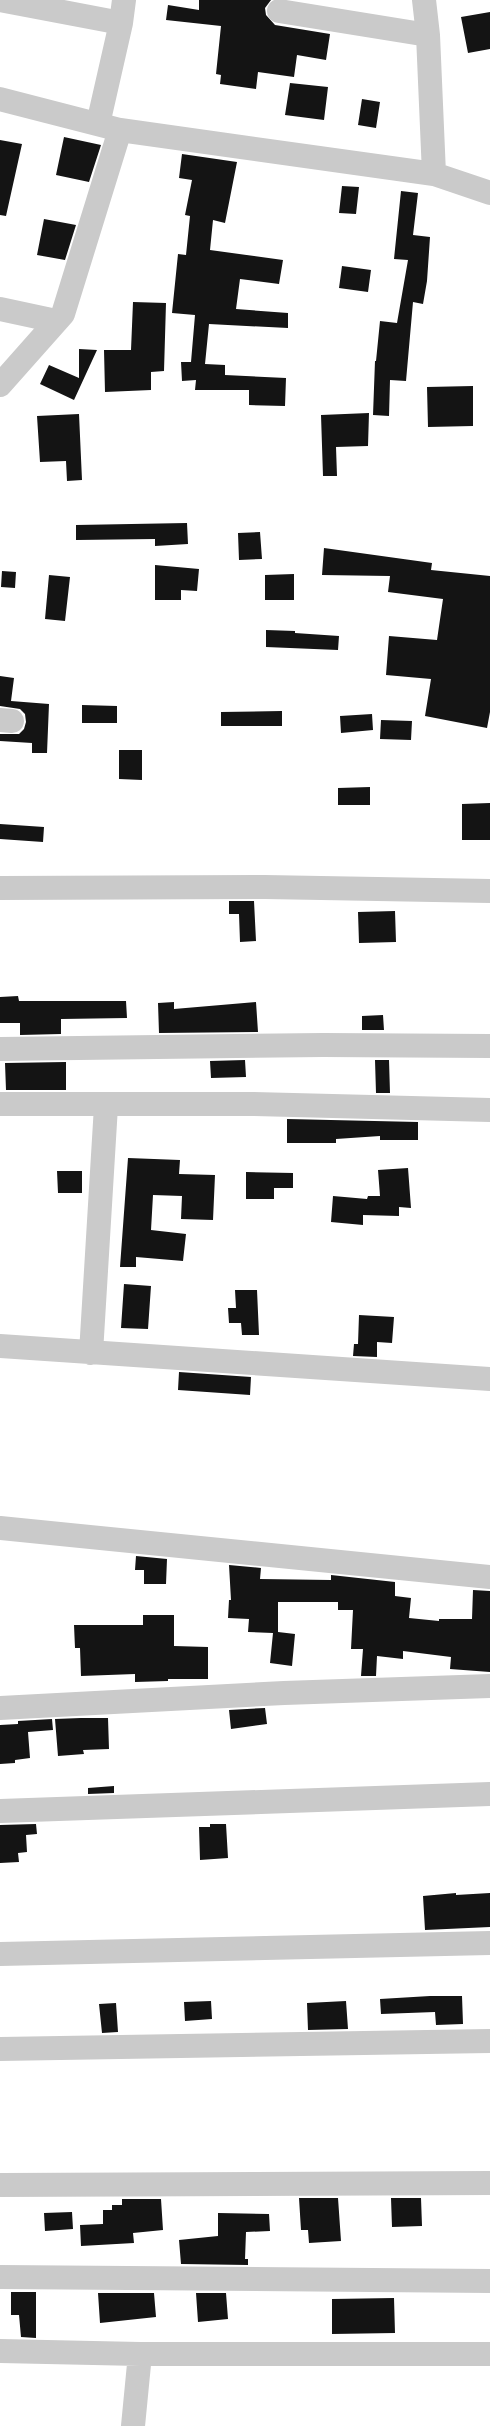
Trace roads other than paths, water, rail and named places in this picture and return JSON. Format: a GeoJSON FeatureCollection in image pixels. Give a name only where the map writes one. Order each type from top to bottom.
{"type":"FeatureCollection","features":[{"type":"Feature","properties":{"kind":"street"},"geometry":{"type":"LineString","coordinates":[[0,0],[122,11],[109,127],[63,314],[0,385]]}},
{"type":"Feature","properties":{"kind":"street"},"geometry":{"type":"LineString","coordinates":[[424,0],[428,35],[434,174]]}},
{"type":"Feature","properties":{"kind":"street"},"geometry":{"type":"LineString","coordinates":[[279,10],[428,35]]}},
{"type":"Feature","properties":{"kind":"street"},"geometry":{"type":"LineString","coordinates":[[0,99],[109,127],[434,174],[490,193]]}},
{"type":"Feature","properties":{"kind":"street"},"geometry":{"type":"LineString","coordinates":[[0,309],[56,321]]}},
{"type":"Feature","properties":{"kind":"street"},"geometry":{"type":"LineString","coordinates":[[0,888],[265,886],[490,891]]}},
{"type":"Feature","properties":{"kind":"street"},"geometry":{"type":"LineString","coordinates":[[0,1049],[323,1045],[490,1046]]}},
{"type":"Feature","properties":{"kind":"street"},"geometry":{"type":"LineString","coordinates":[[0,1104],[106,1106],[253,1104],[490,1110]]}},
{"type":"Feature","properties":{"kind":"street"},"geometry":{"type":"LineString","coordinates":[[91,1353],[106,1106]]}},
{"type":"Feature","properties":{"kind":"street"},"geometry":{"type":"LineString","coordinates":[[0,1346],[490,1379]]}},
{"type":"Feature","properties":{"kind":"street"},"geometry":{"type":"LineString","coordinates":[[0,1528],[490,1577]]}},
{"type":"Feature","properties":{"kind":"street"},"geometry":{"type":"LineString","coordinates":[[0,1708],[284,1693],[490,1686]]}},
{"type":"Feature","properties":{"kind":"street"},"geometry":{"type":"LineString","coordinates":[[0,1811],[490,1794]]}},
{"type":"Feature","properties":{"kind":"street"},"geometry":{"type":"LineString","coordinates":[[0,1954],[490,1943]]}},
{"type":"Feature","properties":{"kind":"street"},"geometry":{"type":"LineString","coordinates":[[0,2049],[490,2041]]}},
{"type":"Feature","properties":{"kind":"street"},"geometry":{"type":"LineString","coordinates":[[0,2185],[490,2183]]}},
{"type":"Feature","properties":{"kind":"street"},"geometry":{"type":"LineString","coordinates":[[0,2277],[490,2281]]}},
{"type":"Feature","properties":{"kind":"street"},"geometry":{"type":"LineString","coordinates":[[0,2351],[140,2354],[490,2354]]}},
{"type":"Feature","properties":{"kind":"street"},"geometry":{"type":"LineString","coordinates":[[133,2426],[140,2354]]}}]}
